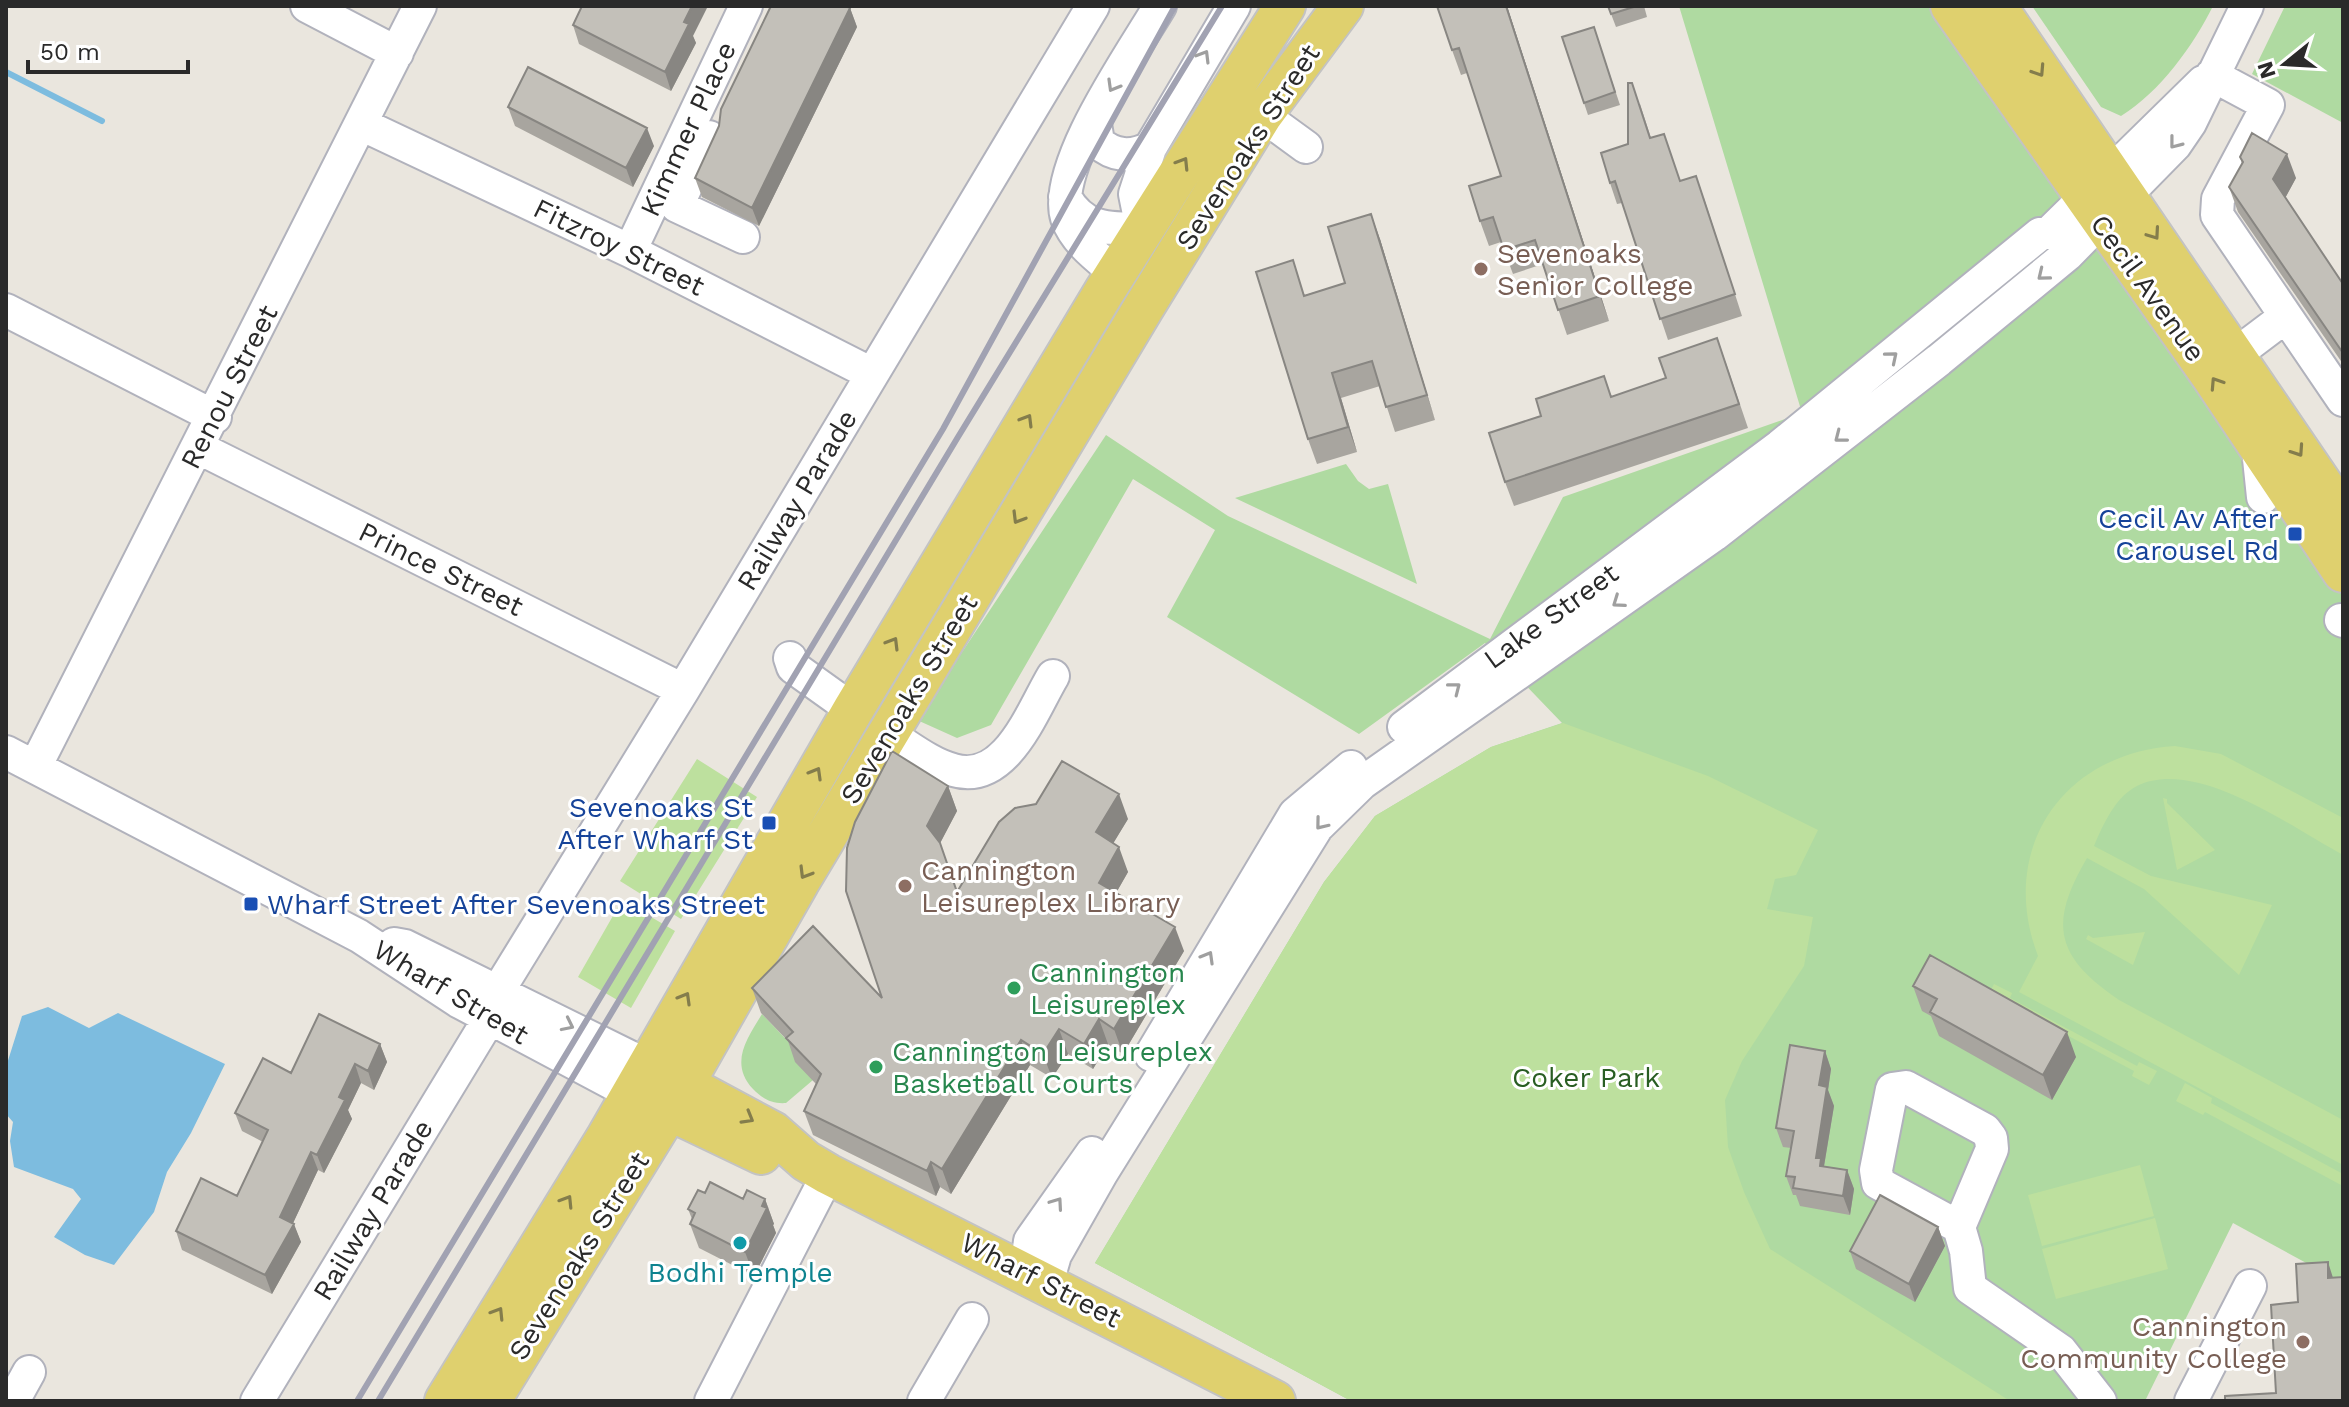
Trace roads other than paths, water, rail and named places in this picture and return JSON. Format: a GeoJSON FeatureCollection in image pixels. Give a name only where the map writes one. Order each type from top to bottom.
{"type":"FeatureCollection","features":[{"type":"Feature","properties":{"kind":"main road","name":"Sevenoaks Street"},"geometry":{"type":"LineString","coordinates":[[445,1401],[638,1079],[853,710],[1142,229],[1285,6]]}},
{"type":"Feature","properties":{"kind":"main road","name":"Sevenoaks Street"},"geometry":{"type":"LineString","coordinates":[[490,1401],[677,1096],[888,734],[1144,307],[1262,115],[1343,6]]}},
{"type":"Feature","properties":{"kind":"main road","name":"Cecil Avenue"},"geometry":{"type":"LineString","coordinates":[[1951,6],[2236,354],[2343,515]]}},
{"type":"Feature","properties":{"kind":"main road","name":"Cecil Avenue"},"geometry":{"type":"LineString","coordinates":[[1996,6],[2213,378],[2343,572]]}},
{"type":"Feature","properties":{"kind":"main road"},"geometry":{"type":"LineString","coordinates":[[1247,62],[1251,91],[1262,115]]}},
{"type":"Feature","properties":{"kind":"main road"},"geometry":{"type":"LineString","coordinates":[[1116,273],[1144,307]]}},
{"type":"Feature","properties":{"kind":"main road","name":"Wharf Street"},"geometry":{"type":"LineString","coordinates":[[638,1079],[773,1132],[817,1168],[1037,1277],[1275,1401]]}},
{"type":"Feature","properties":{"kind":"street"},"geometry":{"type":"LineString","coordinates":[[307,6],[397,53]]}},
{"type":"Feature","properties":{"kind":"street","name":"Renou Street"},"geometry":{"type":"LineString","coordinates":[[35,767],[363,125],[420,6]]}},
{"type":"Feature","properties":{"kind":"street","name":"Kimmer Place"},"geometry":{"type":"LineString","coordinates":[[630,251],[746,6]]}},
{"type":"Feature","properties":{"kind":"street","name":"Railway Parade"},"geometry":{"type":"LineString","coordinates":[[257,1401],[1093,6]]}},
{"type":"Feature","properties":{"kind":"street"},"geometry":{"type":"LineString","coordinates":[[1116,273],[1075,233],[1065,213],[1065,197],[1070,167],[1094,118],[1160,6]]}},
{"type":"Feature","properties":{"kind":"street"},"geometry":{"type":"LineString","coordinates":[[1065,197],[1071,208],[1091,226],[1142,229],[1135,194],[1150,148],[1234,6]]}},
{"type":"Feature","properties":{"kind":"street","name":"Lake Street"},"geometry":{"type":"LineString","coordinates":[[1037,1277],[1055,1255],[1101,1174],[1317,827],[1362,783],[1712,531],[1951,350],[2067,255],[2105,196],[2212,75],[2247,6]]}},
{"type":"Feature","properties":{"kind":"street"},"geometry":{"type":"LineString","coordinates":[[722,58],[737,66],[738,72],[677,206],[743,237]]}},
{"type":"Feature","properties":{"kind":"street"},"geometry":{"type":"LineString","coordinates":[[2212,75],[2268,105],[2216,207],[2222,225],[2343,400]]}},
{"type":"Feature","properties":{"kind":"street"},"geometry":{"type":"LineString","coordinates":[[1262,115],[1306,147]]}},
{"type":"Feature","properties":{"kind":"street"},"geometry":{"type":"LineString","coordinates":[[1094,118],[1098,142],[1110,151],[1129,155],[1150,148]]}},
{"type":"Feature","properties":{"kind":"street","name":"Fitzroy Street"},"geometry":{"type":"LineString","coordinates":[[363,125],[630,251],[872,374]]}},
{"type":"Feature","properties":{"kind":"street"},"geometry":{"type":"LineString","coordinates":[[6,310],[215,417]]}},
{"type":"Feature","properties":{"kind":"street"},"geometry":{"type":"LineString","coordinates":[[2236,354],[2285,317]]}},
{"type":"Feature","properties":{"kind":"street","name":"Prince Street"},"geometry":{"type":"LineString","coordinates":[[199,448],[683,690]]}},
{"type":"Feature","properties":{"kind":"street"},"geometry":{"type":"LineString","coordinates":[[2258,449],[2263,497]]}},
{"type":"Feature","properties":{"kind":"street"},"geometry":{"type":"LineString","coordinates":[[790,658],[793,667],[822,683],[853,710]]}},
{"type":"Feature","properties":{"kind":"street"},"geometry":{"type":"LineString","coordinates":[[888,734],[950,770],[981,770],[1006,754],[1053,676]]}},
{"type":"Feature","properties":{"kind":"street","name":"Wharf Street"},"geometry":{"type":"LineString","coordinates":[[6,752],[359,936],[396,964],[493,1005],[638,1079]]}},
{"type":"Feature","properties":{"kind":"street"},"geometry":{"type":"LineString","coordinates":[[711,1401],[817,1168]]}},
{"type":"Feature","properties":{"kind":"street"},"geometry":{"type":"LineString","coordinates":[[1959,1227],[1970,1288],[2061,1351],[2100,1401]]}},
{"type":"Feature","properties":{"kind":"street"},"geometry":{"type":"LineString","coordinates":[[2191,1401],[2250,1286]]}},
{"type":"Feature","properties":{"kind":"street"},"geometry":{"type":"LineString","coordinates":[[924,1401],[972,1319]]}},
{"type":"Feature","properties":{"kind":"street"},"geometry":{"type":"LineString","coordinates":[[13,1401],[29,1372]]}},
{"type":"Feature","properties":{"kind":"water"},"geometry":{"type":"Polygon","coordinates":[[[48,1007],[89,1028],[118,1013],[225,1064],[191,1133],[167,1172],[154,1212],[114,1265],[85,1255],[54,1237],[81,1199],[73,1189],[14,1167],[10,1141],[13,1122],[6,1114],[6,1067],[22,1016],[48,1007]]]}},
{"type":"Feature","properties":{"kind":"waterway"},"geometry":{"type":"LineString","coordinates":[[6,72],[102,121]]}},
{"type":"Feature","properties":{"kind":"railway"},"geometry":{"type":"LineString","coordinates":[[357,1401],[943,429],[1175,6]]}},
{"type":"Feature","properties":{"kind":"railway"},"geometry":{"type":"LineString","coordinates":[[378,1401],[958,437],[1222,6]]}},
{"type":"Feature","properties":{"kind":"place","name":"Sevenoaks Senior College"},"geometry":{"type":"Point","coordinates":[1481,269]}},
{"type":"Feature","properties":{"kind":"place","name":"Cecil Av After Carousel Rd"},"geometry":{"type":"Point","coordinates":[2295,534]}},
{"type":"Feature","properties":{"kind":"place","name":"Sevenoaks St After Wharf St"},"geometry":{"type":"Point","coordinates":[769,823]}},
{"type":"Feature","properties":{"kind":"place","name":"Cannington Leisureplex Library"},"geometry":{"type":"Point","coordinates":[905,886]}},
{"type":"Feature","properties":{"kind":"place","name":"Wharf Street After Sevenoaks Street"},"geometry":{"type":"Point","coordinates":[251,904]}},
{"type":"Feature","properties":{"kind":"place","name":"Cannington Leisureplex"},"geometry":{"type":"Point","coordinates":[1014,988]}},
{"type":"Feature","properties":{"kind":"place","name":"Cannington Leisureplex Basketball Courts"},"geometry":{"type":"Point","coordinates":[876,1067]}},
{"type":"Feature","properties":{"kind":"place","name":"Bodhi Temple"},"geometry":{"type":"Point","coordinates":[740,1243]}},
{"type":"Feature","properties":{"kind":"place","name":"Cannington Community College"},"geometry":{"type":"Point","coordinates":[2303,1342]}},
{"type":"Feature","properties":{"kind":"park label","name":"Coker Park"},"geometry":{"type":"Point","coordinates":[1586,1077]}}]}
